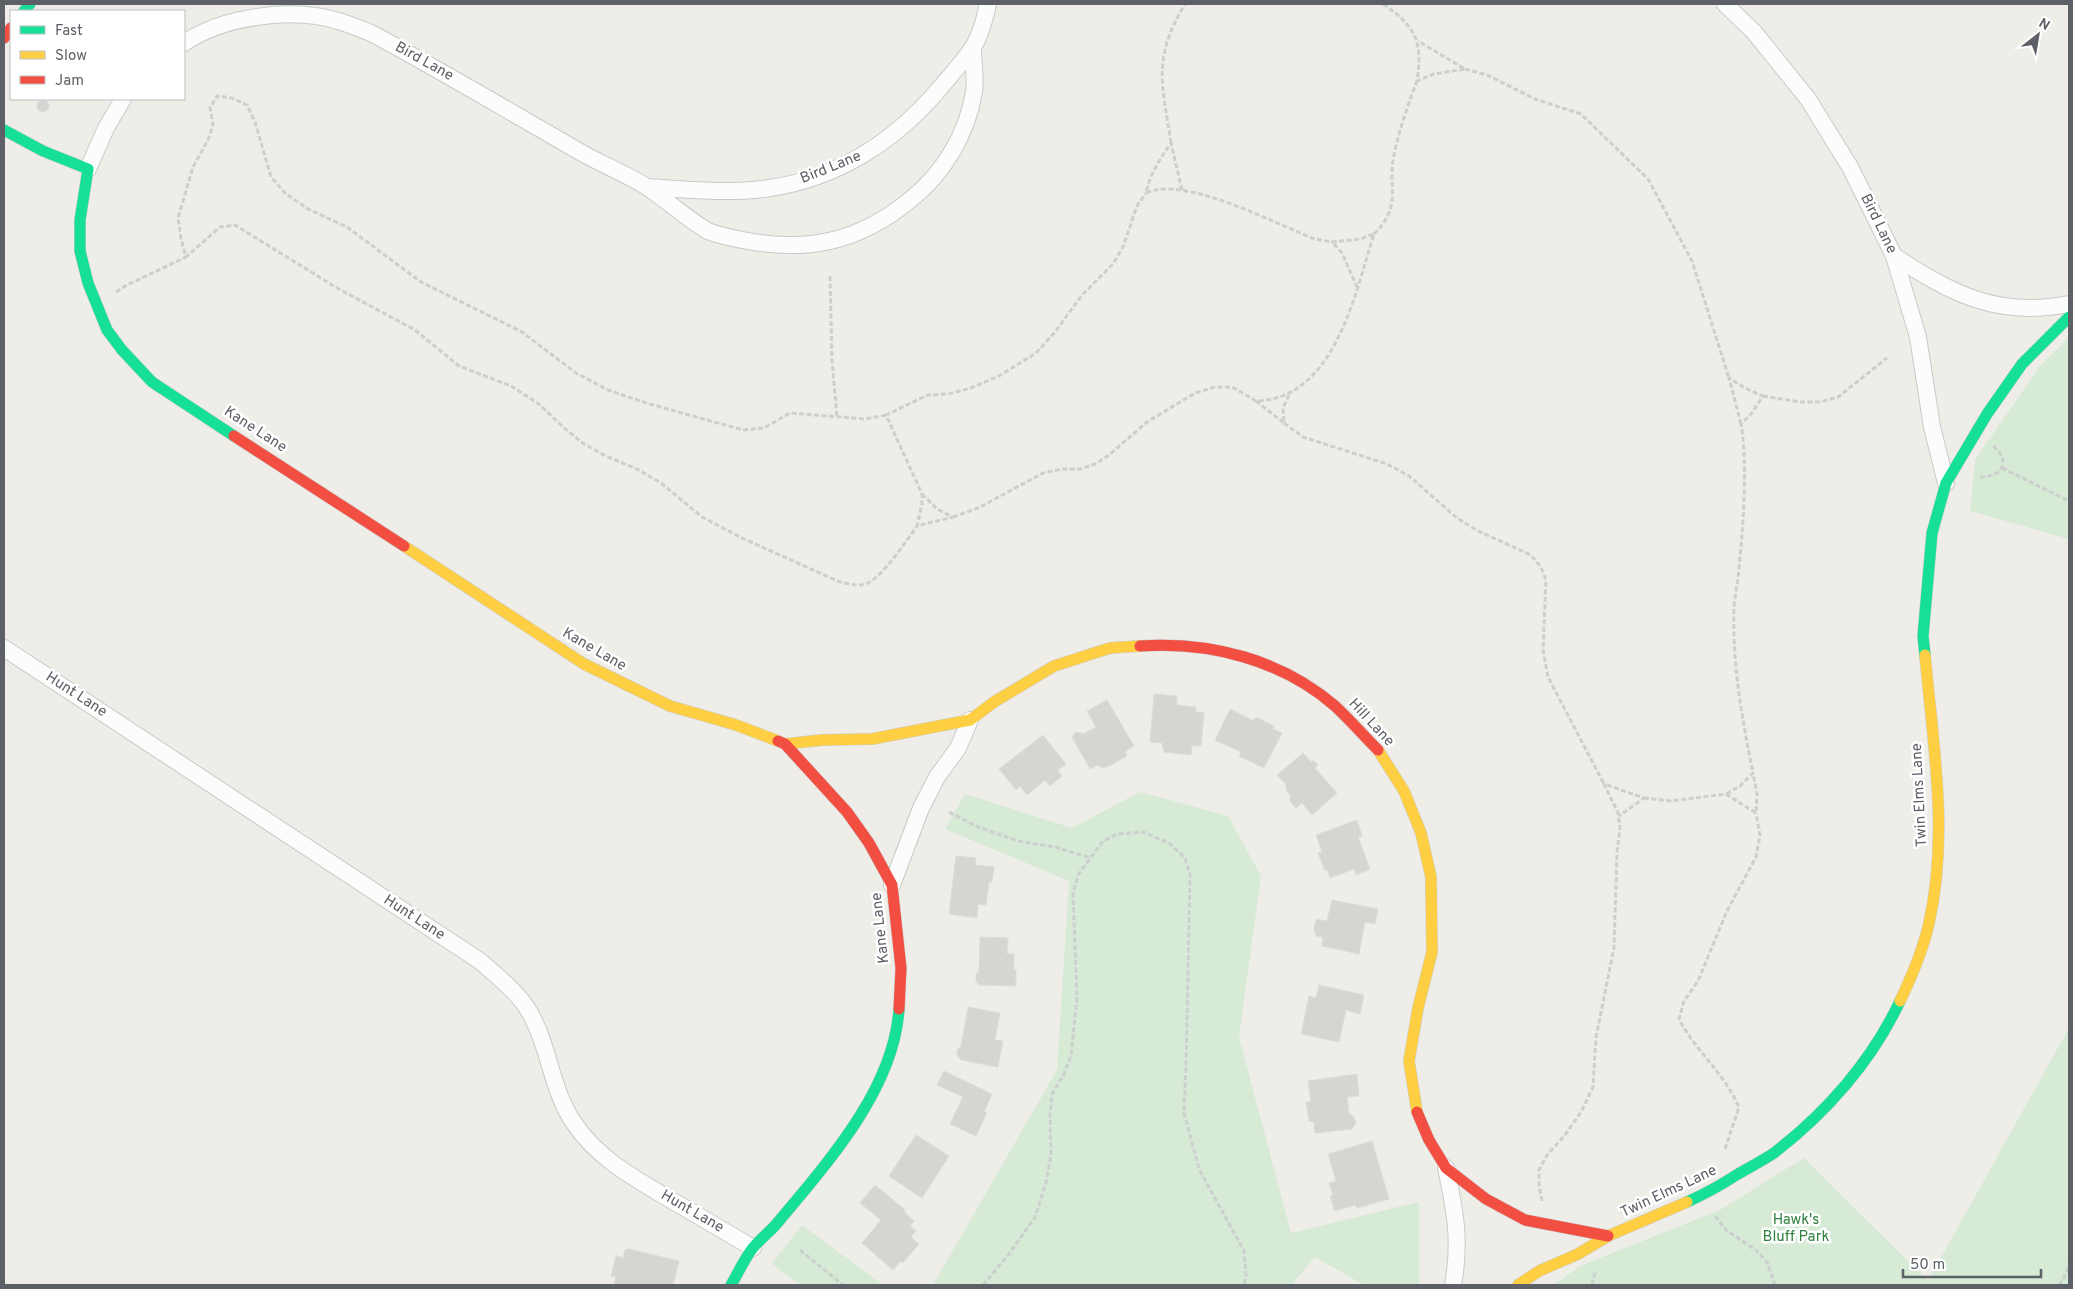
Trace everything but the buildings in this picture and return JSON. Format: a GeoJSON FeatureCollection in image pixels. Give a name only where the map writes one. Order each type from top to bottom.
{"type":"FeatureCollection","features":[{"type":"Feature","properties":{"kind":"street","name":"Bird Lane"},"geometry":{"type":"LineString","coordinates":[[185,43],[221,25],[263,16],[300,15],[336,20],[371,33],[594,160],[647,187],[709,231],[741,240],[771,244],[805,245],[836,240],[872,227],[922,191],[939,173],[963,133],[974,91],[973,49],[988,4]]}},
{"type":"Feature","properties":{"kind":"street","name":"Bird Lane"},"geometry":{"type":"LineString","coordinates":[[1725,4],[1754,32],[1808,99],[1850,167],[1894,256],[1918,337],[1932,427],[1946,483]]}},
{"type":"Feature","properties":{"kind":"street","name":"Bird Lane"},"geometry":{"type":"LineString","coordinates":[[647,187],[700,191],[771,188],[804,180],[836,169],[867,154],[913,119],[973,49]]}},
{"type":"Feature","properties":{"kind":"street"},"geometry":{"type":"LineString","coordinates":[[4,130],[43,151],[88,169],[106,128],[122,100]]}},
{"type":"Feature","properties":{"kind":"street","name":"Kane Lane"},"geometry":{"type":"LineString","coordinates":[[88,169],[79,223],[80,254],[86,281],[112,337],[152,382],[584,664],[670,706],[736,725],[785,744],[847,812],[869,843],[892,885],[901,968],[898,1020],[885,1067],[851,1131],[782,1217],[753,1248],[731,1285]]}},
{"type":"Feature","properties":{"kind":"street"},"geometry":{"type":"LineString","coordinates":[[1894,256],[1940,285],[1964,296],[1995,305],[2049,308],[2069,304]]}},
{"type":"Feature","properties":{"kind":"street","name":"Twin Elms Lane"},"geometry":{"type":"LineString","coordinates":[[1518,1285],[1539,1271],[1578,1254],[1608,1236],[1704,1195],[1773,1153],[1817,1116],[1860,1068],[1891,1020],[1915,969],[1929,923],[1938,864],[1939,805],[1923,636],[1932,533],[1946,483],[1986,414],[2022,364],[2069,317]]}},
{"type":"Feature","properties":{"kind":"street","name":"Hill Lane"},"geometry":{"type":"LineString","coordinates":[[970,720],[994,702],[1054,666],[1110,648],[1167,644],[1217,650],[1252,658],[1296,678],[1335,706],[1380,751],[1404,791],[1421,833],[1431,877],[1432,952],[1418,1008],[1409,1061],[1415,1107],[1429,1140],[1446,1168]]}},
{"type":"Feature","properties":{"kind":"street","name":"Hunt Lane"},"geometry":{"type":"LineString","coordinates":[[4,648],[480,962],[512,989],[530,1014],[541,1040],[562,1105],[589,1143],[625,1173],[753,1248]]}},
{"type":"Feature","properties":{"kind":"street"},"geometry":{"type":"LineString","coordinates":[[785,744],[822,740],[872,739],[970,720]]}},
{"type":"Feature","properties":{"kind":"street"},"geometry":{"type":"LineString","coordinates":[[892,885],[921,808],[937,777],[958,748],[970,720]]}},
{"type":"Feature","properties":{"kind":"street"},"geometry":{"type":"LineString","coordinates":[[1446,1168],[1486,1199],[1524,1220],[1608,1236]]}},
{"type":"Feature","properties":{"kind":"street"},"geometry":{"type":"LineString","coordinates":[[1446,1168],[1456,1217],[1458,1247],[1453,1285]]}},
{"type":"Feature","properties":{"kind":"path"},"geometry":{"type":"LineString","coordinates":[[1182,190],[1161,84],[1161,66],[1166,43],[1176,19],[1185,4]]}},
{"type":"Feature","properties":{"kind":"path"},"geometry":{"type":"LineString","coordinates":[[1146,193],[1155,189],[1182,190],[1221,200],[1315,240],[1332,242],[1360,239],[1374,234],[1386,222],[1393,202],[1394,157],[1409,102],[1417,81],[1419,68],[1418,41],[1414,33],[1400,15],[1383,4]]}},
{"type":"Feature","properties":{"kind":"path"},"geometry":{"type":"LineString","coordinates":[[1418,41],[1465,68],[1487,75],[1535,99],[1581,114],[1648,179],[1692,261],[1729,378],[1741,424],[1743,479],[1742,530],[1734,605],[1734,652],[1742,716],[1757,794],[1756,813],[1760,836],[1756,858],[1727,911],[1698,981],[1684,1001],[1679,1019],[1687,1034],[1731,1088],[1739,1107],[1725,1149]]}},
{"type":"Feature","properties":{"kind":"path"},"geometry":{"type":"LineString","coordinates":[[1417,81],[1434,74],[1465,68]]}},
{"type":"Feature","properties":{"kind":"path"},"geometry":{"type":"LineString","coordinates":[[186,257],[178,218],[184,194],[193,167],[208,140],[213,125],[210,108],[217,96],[232,98],[247,106],[254,122],[271,177],[285,193],[308,209],[347,227],[421,282],[522,332],[576,373],[608,390],[646,403],[743,430],[764,428],[790,413],[865,419],[886,415],[928,395],[948,394],[971,388],[1020,364],[1036,353],[1055,332],[1082,296],[1113,264],[1123,247],[1137,206],[1146,193],[1148,182],[1171,142]]}},
{"type":"Feature","properties":{"kind":"path"},"geometry":{"type":"LineString","coordinates":[[116,292],[186,257],[220,227],[235,225],[337,288],[415,330],[459,366],[511,386],[539,404],[584,444],[608,457],[637,469],[661,483],[702,517],[742,538],[840,582],[857,585],[869,582],[886,566],[917,526],[922,504],[922,494]]}},
{"type":"Feature","properties":{"kind":"path"},"geometry":{"type":"LineString","coordinates":[[1256,401],[1289,395],[1310,377],[1329,356],[1348,318],[1374,234]]}},
{"type":"Feature","properties":{"kind":"path"},"geometry":{"type":"LineString","coordinates":[[1332,242],[1342,254],[1357,287]]}},
{"type":"Feature","properties":{"kind":"path"},"geometry":{"type":"LineString","coordinates":[[830,276],[832,361],[837,417]]}},
{"type":"Feature","properties":{"kind":"path"},"geometry":{"type":"LineString","coordinates":[[1729,378],[1763,396],[1800,402],[1820,402],[1838,397],[1887,358]]}},
{"type":"Feature","properties":{"kind":"path"},"geometry":{"type":"LineString","coordinates":[[917,526],[954,517],[978,508],[1043,473],[1062,469],[1080,469],[1095,464],[1147,422],[1195,393],[1215,388],[1232,387],[1256,401],[1304,438],[1387,464],[1409,476],[1457,518],[1478,531],[1530,555],[1541,567],[1546,580],[1543,649],[1548,677],[1604,784],[1619,816],[1620,829],[1617,854],[1614,948],[1596,1037],[1593,1087],[1581,1112],[1547,1155],[1539,1170],[1538,1185],[1542,1200]]}},
{"type":"Feature","properties":{"kind":"path"},"geometry":{"type":"LineString","coordinates":[[1284,423],[1284,408],[1289,395]]}},
{"type":"Feature","properties":{"kind":"path"},"geometry":{"type":"LineString","coordinates":[[1741,424],[1751,414],[1763,396]]}},
{"type":"Feature","properties":{"kind":"path"},"geometry":{"type":"LineString","coordinates":[[886,415],[922,494],[937,508],[954,517]]}},
{"type":"Feature","properties":{"kind":"path"},"geometry":{"type":"LineString","coordinates":[[1980,477],[1989,477],[1996,474],[2002,468],[2003,459],[2000,451],[1993,446]]}},
{"type":"Feature","properties":{"kind":"path"},"geometry":{"type":"LineString","coordinates":[[2002,468],[2069,501]]}},
{"type":"Feature","properties":{"kind":"path"},"geometry":{"type":"LineString","coordinates":[[1604,784],[1644,798],[1670,801],[1726,794],[1740,786],[1754,773]]}},
{"type":"Feature","properties":{"kind":"path"},"geometry":{"type":"LineString","coordinates":[[1726,794],[1756,813]]}},
{"type":"Feature","properties":{"kind":"path"},"geometry":{"type":"LineString","coordinates":[[1619,816],[1644,798]]}},
{"type":"Feature","properties":{"kind":"path"},"geometry":{"type":"LineString","coordinates":[[948,812],[978,827],[1018,841],[1056,847],[1091,858]]}},
{"type":"Feature","properties":{"kind":"path"},"geometry":{"type":"LineString","coordinates":[[983,1285],[1009,1254],[1035,1217],[1046,1183],[1052,1155],[1050,1115],[1052,1094],[1063,1076],[1071,1056],[1077,997],[1073,894],[1078,875],[1103,841],[1118,834],[1143,832],[1169,843],[1185,858],[1190,875],[1184,1113],[1199,1169],[1244,1251],[1246,1275],[1244,1285]]}},
{"type":"Feature","properties":{"kind":"path"},"geometry":{"type":"LineString","coordinates":[[1715,1216],[1726,1230],[1758,1251],[1768,1262],[1775,1285]]}},
{"type":"Feature","properties":{"kind":"path"},"geometry":{"type":"LineString","coordinates":[[800,1250],[843,1285]]}},
{"type":"Feature","properties":{"kind":"path"},"geometry":{"type":"LineString","coordinates":[[2059,1285],[2064,1278],[2069,1264]]}},
{"type":"Feature","properties":{"kind":"path"},"geometry":{"type":"LineString","coordinates":[[1592,1285],[1595,1273]]}},
{"type":"Feature","properties":{"kind":"green space"},"geometry":{"type":"Polygon","coordinates":[[[2069,338],[2069,539],[1970,511],[1975,460],[2040,366],[2069,338]]]}},
{"type":"Feature","properties":{"kind":"green space"},"geometry":{"type":"Polygon","coordinates":[[[1140,792],[1228,816],[1261,876],[1239,1037],[1291,1233],[1419,1202],[1419,1285],[1364,1285],[1315,1257],[1291,1285],[933,1285],[1057,1070],[1069,881],[945,829],[965,794],[1072,828],[1140,792]]]}},
{"type":"Feature","properties":{"kind":"green space","name":"Hawk's Bluff Park"},"geometry":{"type":"Polygon","coordinates":[[[2069,1028],[2069,1285],[1554,1285],[1580,1266],[1720,1210],[1804,1158],[1928,1281],[2069,1028]]]}},
{"type":"Feature","properties":{"kind":"green space"},"geometry":{"type":"Polygon","coordinates":[[[802,1225],[883,1285],[800,1285],[772,1264],[802,1225]]]}},
{"type":"Feature","properties":{"kind":"traffic: fast"},"geometry":{"type":"LineString","coordinates":[[25,10],[30,4]]}},
{"type":"Feature","properties":{"kind":"traffic: fast"},"geometry":{"type":"LineString","coordinates":[[4,130],[43,151],[88,169],[80,220],[80,251],[88,283],[107,330],[122,350],[152,382],[234,436]]}},
{"type":"Feature","properties":{"kind":"traffic: fast"},"geometry":{"type":"LineString","coordinates":[[1925,655],[1923,636],[1932,533],[1946,483],[1987,414],[2022,364],[2069,317]]}},
{"type":"Feature","properties":{"kind":"traffic: fast"},"geometry":{"type":"LineString","coordinates":[[1687,1202],[1774,1153],[1812,1121],[1862,1065],[1889,1023],[1900,1001]]}},
{"type":"Feature","properties":{"kind":"traffic: fast"},"geometry":{"type":"LineString","coordinates":[[731,1285],[752,1249],[776,1225],[818,1174],[856,1123],[872,1096],[885,1068],[894,1039],[899,1009]]}},
{"type":"Feature","properties":{"kind":"traffic: slow"},"geometry":{"type":"LineString","coordinates":[[404,546],[584,664],[670,706],[736,725],[778,741]]}},
{"type":"Feature","properties":{"kind":"traffic: slow"},"geometry":{"type":"LineString","coordinates":[[785,744],[822,740],[872,739],[970,720],[994,702],[1054,666],[1110,648],[1140,646]]}},
{"type":"Feature","properties":{"kind":"traffic: slow"},"geometry":{"type":"LineString","coordinates":[[1900,1001],[1917,963],[1927,933],[1935,890],[1938,857],[1938,789],[1925,655]]}},
{"type":"Feature","properties":{"kind":"traffic: slow"},"geometry":{"type":"LineString","coordinates":[[1378,750],[1404,791],[1421,833],[1431,877],[1432,952],[1418,1008],[1409,1061],[1417,1112]]}},
{"type":"Feature","properties":{"kind":"traffic: slow"},"geometry":{"type":"LineString","coordinates":[[1518,1285],[1539,1271],[1578,1254],[1608,1236],[1687,1202]]}},
{"type":"Feature","properties":{"kind":"traffic: jam"},"geometry":{"type":"LineString","coordinates":[[4,38],[10,29]]}},
{"type":"Feature","properties":{"kind":"traffic: jam"},"geometry":{"type":"LineString","coordinates":[[234,436],[404,546]]}},
{"type":"Feature","properties":{"kind":"traffic: jam"},"geometry":{"type":"LineString","coordinates":[[1140,646],[1193,647],[1244,657],[1268,665],[1314,690],[1335,706],[1378,750]]}},
{"type":"Feature","properties":{"kind":"traffic: jam"},"geometry":{"type":"LineString","coordinates":[[778,741],[785,744],[847,812],[869,843],[892,885],[901,968],[899,1009]]}},
{"type":"Feature","properties":{"kind":"traffic: jam"},"geometry":{"type":"LineString","coordinates":[[1417,1112],[1429,1140],[1446,1168],[1486,1199],[1525,1220],[1608,1236]]}}]}
